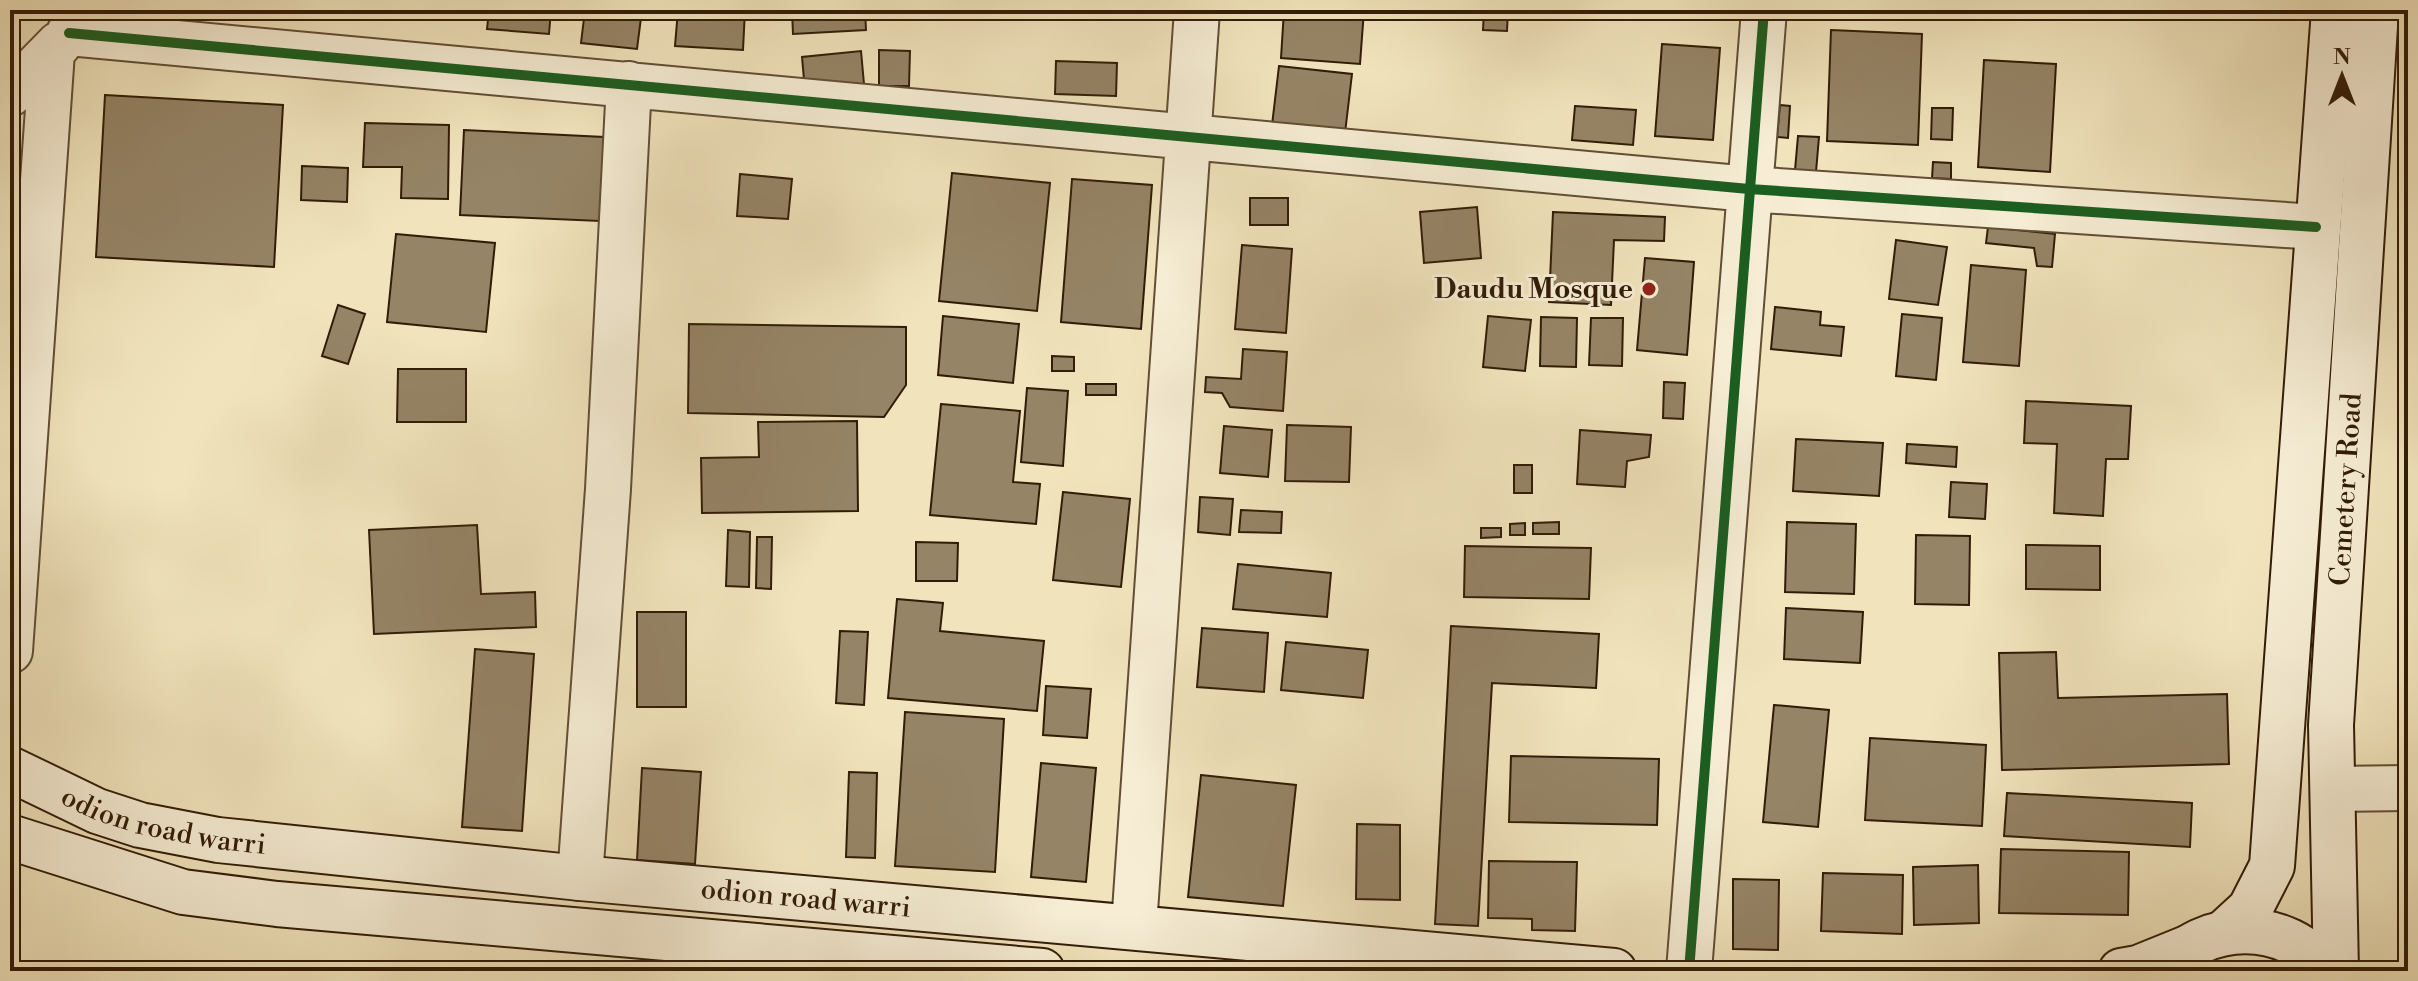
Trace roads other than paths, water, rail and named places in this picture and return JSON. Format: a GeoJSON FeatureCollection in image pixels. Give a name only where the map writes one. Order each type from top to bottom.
{"type":"FeatureCollection","features":[{"type":"Feature","properties":{"kind":"street"},"geometry":{"type":"LineString","coordinates":[[1134,926],[1197,10]]}},
{"type":"Feature","properties":{"kind":"street"},"geometry":{"type":"LineString","coordinates":[[1689,971],[1764,10]]}},
{"type":"Feature","properties":{"kind":"street","name":"Cemetery Road"},"geometry":{"type":"LineString","coordinates":[[2195,950],[2250,909],[2272,866],[2288,682],[2316,227],[2334,10]]}},
{"type":"Feature","properties":{"kind":"street","name":"Cemetery Road"},"geometry":{"type":"LineString","coordinates":[[2336,971],[2331,725],[2376,10]]}},
{"type":"Feature","properties":{"kind":"street"},"geometry":{"type":"LineString","coordinates":[[71,31],[1749,189],[2316,227]]}},
{"type":"Feature","properties":{"kind":"street"},"geometry":{"type":"LineString","coordinates":[[10,94],[71,31]]}},
{"type":"Feature","properties":{"kind":"street"},"geometry":{"type":"LineString","coordinates":[[10,651],[71,31]]}},
{"type":"Feature","properties":{"kind":"street"},"geometry":{"type":"LineString","coordinates":[[580,878],[608,489],[629,84]]}},
{"type":"Feature","properties":{"kind":"street","name":"odion road warri"},"geometry":{"type":"LineString","coordinates":[[10,769],[83,805],[140,825],[218,840],[580,878],[1614,971]]}},
{"type":"Feature","properties":{"kind":"street"},"geometry":{"type":"LineString","coordinates":[[2333,789],[2408,788]]}},
{"type":"Feature","properties":{"kind":"street","name":"odion road warri"},"geometry":{"type":"LineString","coordinates":[[10,837],[183,892],[1042,971]]}},
{"type":"Feature","properties":{"kind":"street"},"geometry":{"type":"LineString","coordinates":[[2121,971],[2259,931],[2291,941],[2318,962],[2324,971]]}},
{"type":"Feature","properties":{"kind":"place","name":"Daudu Mosque"},"geometry":{"type":"Point","coordinates":[1649,289]}}]}
